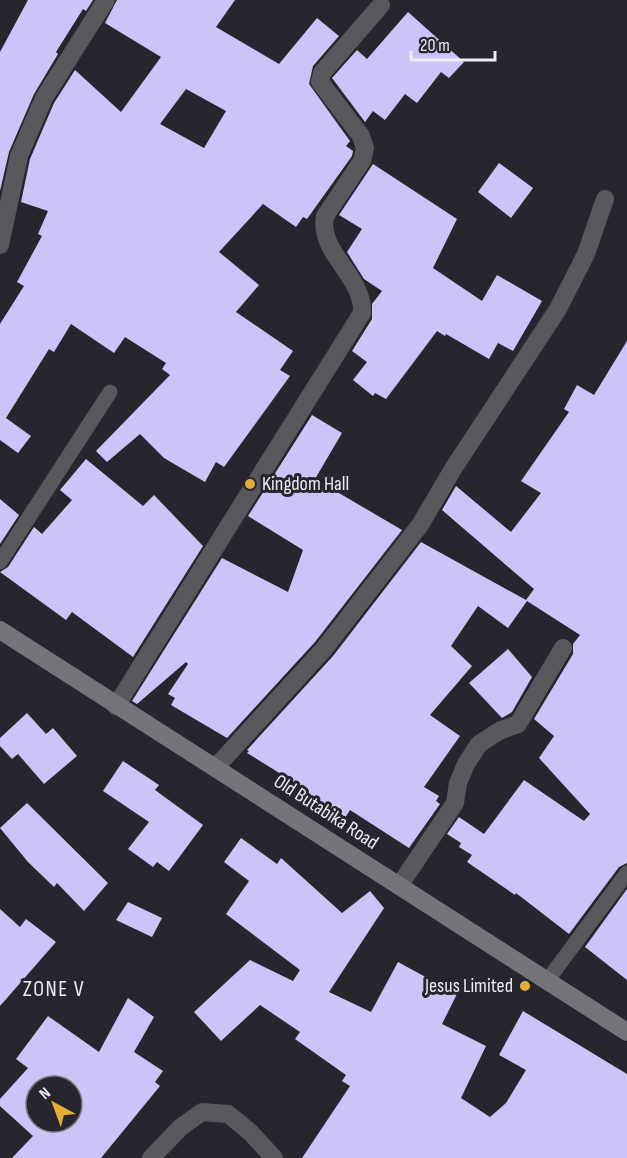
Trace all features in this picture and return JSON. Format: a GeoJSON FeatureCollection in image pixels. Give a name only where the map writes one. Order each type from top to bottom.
{"type":"FeatureCollection","features":[{"type":"Feature","properties":{"kind":"main road","name":"Old Butabika Road"},"geometry":{"type":"LineString","coordinates":[[0,630],[627,1032]]}},
{"type":"Feature","properties":{"kind":"street"},"geometry":{"type":"LineString","coordinates":[[0,245],[19,156],[55,80],[106,0]]}},
{"type":"Feature","properties":{"kind":"street"},"geometry":{"type":"LineString","coordinates":[[116,706],[362,312],[363,304],[356,288],[327,240],[323,226],[325,216],[362,161],[365,148],[361,136],[320,82],[322,73],[381,5]]}},
{"type":"Feature","properties":{"kind":"street"},"geometry":{"type":"LineString","coordinates":[[215,768],[324,649],[420,525],[453,469],[558,309],[586,254],[605,199]]}},
{"type":"Feature","properties":{"kind":"street"},"geometry":{"type":"LineString","coordinates":[[399,886],[455,803],[458,783],[466,764],[479,744],[518,724],[563,648]]}},
{"type":"Feature","properties":{"kind":"street"},"geometry":{"type":"LineString","coordinates":[[150,1158],[181,1126],[202,1112],[228,1114],[250,1132],[274,1158]]}},
{"type":"Feature","properties":{"kind":"lane"},"geometry":{"type":"LineString","coordinates":[[0,562],[110,392]]}},
{"type":"Feature","properties":{"kind":"lane"},"geometry":{"type":"LineString","coordinates":[[547,981],[627,873]]}},
{"type":"Feature","properties":{"kind":"building"},"geometry":{"type":"Polygon","coordinates":[[[28,0],[93,0],[86,11],[83,9],[56,52],[58,54],[34,94],[9,152],[0,191],[0,52],[28,0]]]}},
{"type":"Feature","properties":{"kind":"building"},"geometry":{"type":"Polygon","coordinates":[[[117,0],[235,0],[216,27],[279,64],[317,18],[339,36],[313,66],[309,84],[350,141],[346,146],[353,151],[352,156],[307,219],[303,217],[296,227],[263,204],[219,252],[259,285],[236,312],[293,351],[280,370],[290,376],[224,467],[216,462],[205,482],[164,458],[140,434],[107,462],[96,451],[170,375],[162,369],[166,363],[125,337],[114,353],[71,324],[54,352],[49,349],[6,418],[31,436],[18,453],[0,440],[0,324],[24,286],[17,282],[42,236],[38,234],[48,211],[21,202],[30,159],[54,103],[75,70],[121,112],[161,57],[105,23],[117,0]],[[186,89],[160,124],[204,148],[226,111],[186,89]]]}},
{"type":"Feature","properties":{"kind":"building"},"geometry":{"type":"Polygon","coordinates":[[[408,12],[464,62],[449,78],[441,72],[417,103],[405,94],[385,120],[373,111],[365,122],[332,78],[357,50],[367,59],[408,12]]]}},
{"type":"Feature","properties":{"kind":"building"},"geometry":{"type":"Polygon","coordinates":[[[499,163],[533,188],[511,218],[478,192],[499,163]]]}},
{"type":"Feature","properties":{"kind":"building"},"geometry":{"type":"Polygon","coordinates":[[[373,164],[457,219],[433,268],[482,301],[497,275],[542,301],[513,351],[498,343],[489,359],[437,331],[386,399],[375,393],[373,396],[353,380],[367,362],[352,351],[372,319],[372,304],[382,291],[364,279],[347,252],[362,229],[339,215],[373,164]]]}},
{"type":"Feature","properties":{"kind":"building"},"geometry":{"type":"Polygon","coordinates":[[[627,341],[627,863],[619,867],[569,934],[516,893],[515,895],[467,862],[472,855],[459,847],[461,843],[447,834],[459,817],[484,834],[524,780],[584,821],[590,814],[539,758],[554,736],[534,719],[573,654],[573,644],[580,635],[527,601],[508,628],[478,606],[451,646],[472,666],[430,715],[460,736],[424,787],[439,796],[436,801],[440,804],[409,848],[350,810],[345,818],[300,791],[302,787],[247,753],[249,751],[247,750],[333,656],[421,542],[526,600],[534,589],[442,510],[456,486],[511,532],[541,493],[521,481],[569,412],[564,409],[577,385],[594,395],[627,341]]]}},
{"type":"Feature","properties":{"kind":"building"},"geometry":{"type":"Polygon","coordinates":[[[312,415],[342,433],[315,479],[402,530],[315,642],[227,738],[171,705],[175,698],[168,694],[188,664],[186,662],[137,704],[132,701],[222,558],[288,592],[303,550],[248,516],[312,415]]]}},
{"type":"Feature","properties":{"kind":"building"},"geometry":{"type":"Polygon","coordinates":[[[86,459],[143,506],[154,495],[203,546],[133,657],[72,612],[66,620],[0,572],[8,567],[34,527],[42,534],[72,500],[60,490],[86,459]]]}},
{"type":"Feature","properties":{"kind":"building"},"geometry":{"type":"Polygon","coordinates":[[[0,499],[19,515],[0,544],[0,499]]]}},
{"type":"Feature","properties":{"kind":"building"},"geometry":{"type":"Polygon","coordinates":[[[508,649],[532,677],[512,712],[502,718],[469,683],[508,649]]]}},
{"type":"Feature","properties":{"kind":"building"},"geometry":{"type":"Polygon","coordinates":[[[27,713],[46,734],[53,728],[77,756],[44,784],[18,754],[12,759],[0,746],[0,738],[27,713]]]}},
{"type":"Feature","properties":{"kind":"building"},"geometry":{"type":"Polygon","coordinates":[[[123,761],[159,785],[155,790],[203,825],[169,871],[157,862],[153,867],[128,849],[149,822],[103,791],[123,761]]]}},
{"type":"Feature","properties":{"kind":"building"},"geometry":{"type":"Polygon","coordinates":[[[27,803],[108,883],[84,911],[57,883],[54,887],[28,862],[0,828],[27,803]]]}},
{"type":"Feature","properties":{"kind":"building"},"geometry":{"type":"Polygon","coordinates":[[[241,838],[277,864],[281,858],[342,913],[370,891],[384,908],[329,992],[371,1012],[398,962],[457,994],[442,1024],[486,1046],[461,1098],[490,1117],[506,1103],[526,1070],[499,1055],[523,1011],[627,1074],[627,1158],[302,1158],[350,1086],[342,1081],[346,1075],[295,1039],[300,1032],[260,1005],[221,1041],[194,1012],[250,960],[293,981],[300,970],[226,914],[249,881],[224,862],[241,838]]]}},
{"type":"Feature","properties":{"kind":"building"},"geometry":{"type":"Polygon","coordinates":[[[627,889],[627,980],[585,947],[627,889]]]}},
{"type":"Feature","properties":{"kind":"building"},"geometry":{"type":"Polygon","coordinates":[[[128,902],[162,918],[152,937],[116,920],[128,902]]]}},
{"type":"Feature","properties":{"kind":"building"},"geometry":{"type":"Polygon","coordinates":[[[0,909],[20,927],[26,919],[56,942],[0,1006],[0,909]]]}},
{"type":"Feature","properties":{"kind":"building"},"geometry":{"type":"Polygon","coordinates":[[[128,998],[154,1017],[134,1052],[163,1071],[155,1082],[160,1086],[101,1158],[12,1158],[33,1136],[31,1134],[84,1134],[84,1074],[24,1074],[24,1128],[0,1106],[0,1099],[28,1068],[16,1059],[48,1016],[99,1052],[128,998]]]}},
{"type":"Feature","properties":{"kind":"place","name":"Kingdom Hall"},"geometry":{"type":"Point","coordinates":[250,484]}},
{"type":"Feature","properties":{"kind":"place","name":"Jesus Limited"},"geometry":{"type":"Point","coordinates":[525,986]}},
{"type":"Feature","properties":{"kind":"district","name":"ZONE V"},"geometry":{"type":"Point","coordinates":[54,989]}}]}
